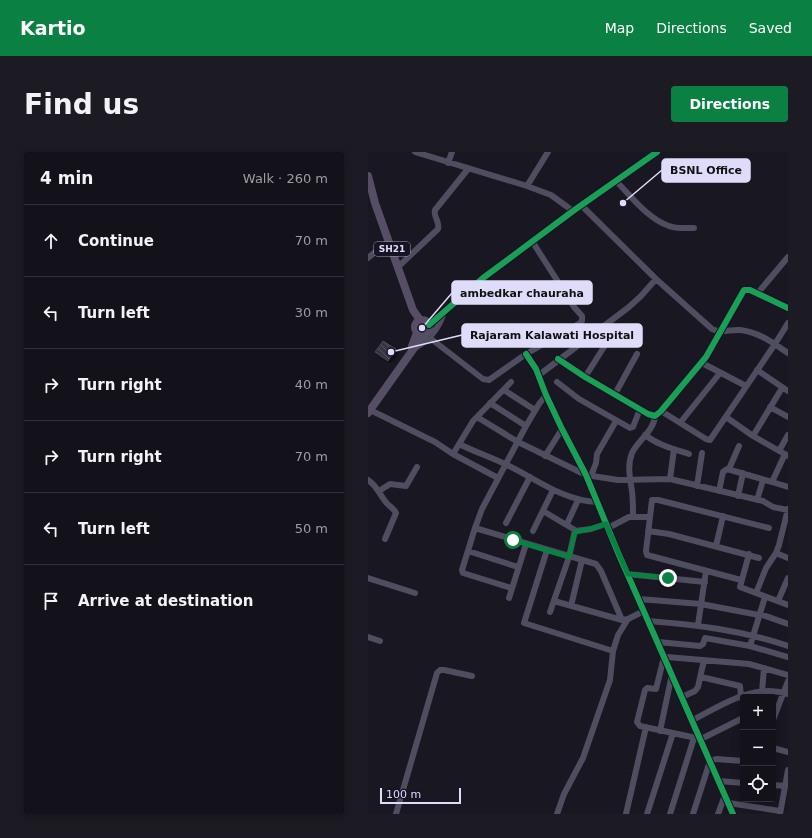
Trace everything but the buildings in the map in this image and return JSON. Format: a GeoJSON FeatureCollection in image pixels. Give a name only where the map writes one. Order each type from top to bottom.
{"type":"FeatureCollection","features":[{"type":"Feature","properties":{"kind":"main road","name":"SH21"},"geometry":{"type":"LineString","coordinates":[[368,176],[375,203],[414,310],[417,322],[415,329],[424,335]]}},
{"type":"Feature","properties":{"kind":"main road","name":"SH21"},"geometry":{"type":"LineString","coordinates":[[368,189],[370,206],[417,322]]}},
{"type":"Feature","properties":{"kind":"main road"},"geometry":{"type":"LineString","coordinates":[[368,410],[414,343],[428,331],[429,325],[424,320],[417,322]]}},
{"type":"Feature","properties":{"kind":"main road"},"geometry":{"type":"LineString","coordinates":[[368,410],[424,335]]}},
{"type":"Feature","properties":{"kind":"street"},"geometry":{"type":"LineString","coordinates":[[415,152],[528,186],[550,195],[573,211]]}},
{"type":"Feature","properties":{"kind":"street"},"geometry":{"type":"LineString","coordinates":[[448,163],[452,152]]}},
{"type":"Feature","properties":{"kind":"street"},"geometry":{"type":"LineString","coordinates":[[528,186],[548,152]]}},
{"type":"Feature","properties":{"kind":"street"},"geometry":{"type":"LineString","coordinates":[[429,325],[483,278],[573,211],[657,152]]}},
{"type":"Feature","properties":{"kind":"street"},"geometry":{"type":"LineString","coordinates":[[398,267],[438,229],[439,222],[435,215],[435,210],[468,169]]}},
{"type":"Feature","properties":{"kind":"street"},"geometry":{"type":"LineString","coordinates":[[616,181],[644,209],[661,223],[670,227],[694,228]]}},
{"type":"Feature","properties":{"kind":"street"},"geometry":{"type":"LineString","coordinates":[[582,205],[656,280],[712,329],[720,332],[730,329],[753,332],[762,336],[788,353]]}},
{"type":"Feature","properties":{"kind":"street"},"geometry":{"type":"LineString","coordinates":[[443,314],[438,325],[424,335],[486,380],[492,379],[526,354],[580,323],[583,319],[582,316],[574,307],[546,265],[532,241]]}},
{"type":"Feature","properties":{"kind":"street"},"geometry":{"type":"LineString","coordinates":[[368,258],[385,244]]}},
{"type":"Feature","properties":{"kind":"street"},"geometry":{"type":"LineString","coordinates":[[757,294],[788,257]]}},
{"type":"Feature","properties":{"kind":"street"},"geometry":{"type":"LineString","coordinates":[[539,375],[558,359],[629,307],[656,280]]}},
{"type":"Feature","properties":{"kind":"street"},"geometry":{"type":"LineString","coordinates":[[654,416],[661,411],[702,363],[744,290],[750,290],[788,308]]}},
{"type":"Feature","properties":{"kind":"street"},"geometry":{"type":"LineString","coordinates":[[661,411],[710,440],[788,323]]}},
{"type":"Feature","properties":{"kind":"street"},"geometry":{"type":"LineString","coordinates":[[586,378],[609,340]]}},
{"type":"Feature","properties":{"kind":"street"},"geometry":{"type":"LineString","coordinates":[[526,354],[539,375],[546,396],[562,429],[588,475],[607,526],[693,720],[698,738],[710,761],[732,813]]}},
{"type":"Feature","properties":{"kind":"street"},"geometry":{"type":"LineString","coordinates":[[615,394],[637,354]]}},
{"type":"Feature","properties":{"kind":"street"},"geometry":{"type":"LineString","coordinates":[[558,359],[586,378],[654,416]]}},
{"type":"Feature","properties":{"kind":"street"},"geometry":{"type":"LineString","coordinates":[[702,363],[746,386]]}},
{"type":"Feature","properties":{"kind":"street"},"geometry":{"type":"LineString","coordinates":[[757,370],[788,391]]}},
{"type":"Feature","properties":{"kind":"street"},"geometry":{"type":"LineString","coordinates":[[680,423],[720,373]]}},
{"type":"Feature","properties":{"kind":"street"},"geometry":{"type":"LineString","coordinates":[[453,454],[476,417],[511,382]]}},
{"type":"Feature","properties":{"kind":"street"},"geometry":{"type":"LineString","coordinates":[[557,382],[579,399],[616,421],[632,428],[640,409]]}},
{"type":"Feature","properties":{"kind":"street"},"geometry":{"type":"LineString","coordinates":[[753,436],[782,388]]}},
{"type":"Feature","properties":{"kind":"street"},"geometry":{"type":"LineString","coordinates":[[504,390],[535,410]]}},
{"type":"Feature","properties":{"kind":"street"},"geometry":{"type":"LineString","coordinates":[[511,588],[463,573],[462,570],[474,528],[482,509],[535,410],[546,396]]}},
{"type":"Feature","properties":{"kind":"street"},"geometry":{"type":"LineString","coordinates":[[490,403],[526,426]]}},
{"type":"Feature","properties":{"kind":"street"},"geometry":{"type":"LineString","coordinates":[[770,407],[788,417]]}},
{"type":"Feature","properties":{"kind":"street"},"geometry":{"type":"LineString","coordinates":[[368,410],[430,439],[453,454],[498,478]]}},
{"type":"Feature","properties":{"kind":"street"},"geometry":{"type":"LineString","coordinates":[[634,516],[630,481],[630,460],[636,446],[654,422],[654,416]]}},
{"type":"Feature","properties":{"kind":"street"},"geometry":{"type":"LineString","coordinates":[[476,417],[545,456],[588,475],[630,481],[670,479],[758,500],[774,507],[788,510],[776,553],[766,568],[756,593]]}},
{"type":"Feature","properties":{"kind":"street"},"geometry":{"type":"LineString","coordinates":[[726,417],[753,436],[784,454]]}},
{"type":"Feature","properties":{"kind":"street"},"geometry":{"type":"LineString","coordinates":[[588,475],[596,463],[597,454],[616,421]]}},
{"type":"Feature","properties":{"kind":"street"},"geometry":{"type":"LineString","coordinates":[[545,456],[562,429]]}},
{"type":"Feature","properties":{"kind":"street"},"geometry":{"type":"LineString","coordinates":[[645,435],[674,450],[689,454]]}},
{"type":"Feature","properties":{"kind":"street"},"geometry":{"type":"LineString","coordinates":[[772,482],[784,454],[788,435]]}},
{"type":"Feature","properties":{"kind":"street"},"geometry":{"type":"LineString","coordinates":[[459,444],[507,464],[553,490],[578,500],[597,502]]}},
{"type":"Feature","properties":{"kind":"street"},"geometry":{"type":"LineString","coordinates":[[729,469],[739,446]]}},
{"type":"Feature","properties":{"kind":"street"},"geometry":{"type":"LineString","coordinates":[[670,479],[674,450]]}},
{"type":"Feature","properties":{"kind":"street"},"geometry":{"type":"LineString","coordinates":[[697,486],[702,453]]}},
{"type":"Feature","properties":{"kind":"street"},"geometry":{"type":"LineString","coordinates":[[379,491],[390,484],[406,486],[417,467]]}},
{"type":"Feature","properties":{"kind":"street"},"geometry":{"type":"LineString","coordinates":[[719,491],[723,472],[724,470],[729,469],[788,487]]}},
{"type":"Feature","properties":{"kind":"street"},"geometry":{"type":"LineString","coordinates":[[738,496],[743,473]]}},
{"type":"Feature","properties":{"kind":"street"},"geometry":{"type":"LineString","coordinates":[[506,523],[530,477]]}},
{"type":"Feature","properties":{"kind":"street"},"geometry":{"type":"LineString","coordinates":[[758,500],[764,480]]}},
{"type":"Feature","properties":{"kind":"street"},"geometry":{"type":"LineString","coordinates":[[369,483],[376,486],[385,502],[396,513],[385,539]]}},
{"type":"Feature","properties":{"kind":"street"},"geometry":{"type":"LineString","coordinates":[[534,531],[553,490]]}},
{"type":"Feature","properties":{"kind":"street"},"geometry":{"type":"LineString","coordinates":[[741,580],[647,555],[646,551],[649,517],[652,500],[654,499],[769,528]]}},
{"type":"Feature","properties":{"kind":"street"},"geometry":{"type":"LineString","coordinates":[[567,524],[578,500]]}},
{"type":"Feature","properties":{"kind":"street"},"geometry":{"type":"LineString","coordinates":[[543,511],[574,528],[575,532],[569,557],[550,612]]}},
{"type":"Feature","properties":{"kind":"street"},"geometry":{"type":"LineString","coordinates":[[575,532],[607,526],[634,516],[649,517]]}},
{"type":"Feature","properties":{"kind":"street"},"geometry":{"type":"LineString","coordinates":[[716,546],[723,516]]}},
{"type":"Feature","properties":{"kind":"street"},"geometry":{"type":"LineString","coordinates":[[474,528],[598,566],[625,620]]}},
{"type":"Feature","properties":{"kind":"street"},"geometry":{"type":"LineString","coordinates":[[648,530],[749,554],[759,558]]}},
{"type":"Feature","properties":{"kind":"street"},"geometry":{"type":"LineString","coordinates":[[509,598],[526,544]]}},
{"type":"Feature","properties":{"kind":"street"},"geometry":{"type":"LineString","coordinates":[[547,550],[524,622],[613,651]]}},
{"type":"Feature","properties":{"kind":"street"},"geometry":{"type":"LineString","coordinates":[[468,551],[518,567]]}},
{"type":"Feature","properties":{"kind":"street"},"geometry":{"type":"LineString","coordinates":[[776,553],[788,558]]}},
{"type":"Feature","properties":{"kind":"street"},"geometry":{"type":"LineString","coordinates":[[749,554],[740,587],[788,605]]}},
{"type":"Feature","properties":{"kind":"street"},"geometry":{"type":"LineString","coordinates":[[570,606],[582,560]]}},
{"type":"Feature","properties":{"kind":"street"},"geometry":{"type":"LineString","coordinates":[[698,625],[706,571]]}},
{"type":"Feature","properties":{"kind":"street"},"geometry":{"type":"LineString","coordinates":[[628,574],[705,582]]}},
{"type":"Feature","properties":{"kind":"street"},"geometry":{"type":"LineString","coordinates":[[368,578],[415,593]]}},
{"type":"Feature","properties":{"kind":"street"},"geometry":{"type":"LineString","coordinates":[[778,601],[788,578]]}},
{"type":"Feature","properties":{"kind":"street"},"geometry":{"type":"LineString","coordinates":[[750,646],[765,597]]}},
{"type":"Feature","properties":{"kind":"street"},"geometry":{"type":"LineString","coordinates":[[639,599],[701,604],[759,615],[788,624]]}},
{"type":"Feature","properties":{"kind":"street"},"geometry":{"type":"LineString","coordinates":[[554,601],[625,620],[644,611]]}},
{"type":"Feature","properties":{"kind":"street"},"geometry":{"type":"LineString","coordinates":[[557,814],[564,794],[583,758],[606,692],[611,673],[613,651],[625,620]]}},
{"type":"Feature","properties":{"kind":"street"},"geometry":{"type":"LineString","coordinates":[[649,622],[698,625],[723,629],[753,635],[788,646]]}},
{"type":"Feature","properties":{"kind":"street"},"geometry":{"type":"LineString","coordinates":[[368,637],[380,641]]}},
{"type":"Feature","properties":{"kind":"street"},"geometry":{"type":"LineString","coordinates":[[658,642],[700,646],[705,638],[750,646],[788,657]]}},
{"type":"Feature","properties":{"kind":"street"},"geometry":{"type":"LineString","coordinates":[[665,658],[670,656],[734,662],[788,675]]}},
{"type":"Feature","properties":{"kind":"street"},"geometry":{"type":"LineString","coordinates":[[665,658],[656,689],[647,688],[645,690],[637,722],[640,726],[698,738],[740,719]]}},
{"type":"Feature","properties":{"kind":"street"},"geometry":{"type":"LineString","coordinates":[[682,697],[697,690],[704,660]]}},
{"type":"Feature","properties":{"kind":"street"},"geometry":{"type":"LineString","coordinates":[[762,692],[764,668]]}},
{"type":"Feature","properties":{"kind":"street"},"geometry":{"type":"LineString","coordinates":[[396,814],[437,673],[440,670],[444,670],[472,676]]}},
{"type":"Feature","properties":{"kind":"street"},"geometry":{"type":"LineString","coordinates":[[660,731],[672,674]]}},
{"type":"Feature","properties":{"kind":"street"},"geometry":{"type":"LineString","coordinates":[[700,677],[740,686],[741,694]]}},
{"type":"Feature","properties":{"kind":"street"},"geometry":{"type":"LineString","coordinates":[[776,714],[786,693],[788,681]]}},
{"type":"Feature","properties":{"kind":"street"},"geometry":{"type":"LineString","coordinates":[[755,694],[762,692],[786,693]]}},
{"type":"Feature","properties":{"kind":"street"},"geometry":{"type":"LineString","coordinates":[[693,720],[740,699]]}},
{"type":"Feature","properties":{"kind":"street"},"geometry":{"type":"LineString","coordinates":[[628,814],[646,727]]}},
{"type":"Feature","properties":{"kind":"street"},"geometry":{"type":"LineString","coordinates":[[646,814],[673,733]]}},
{"type":"Feature","properties":{"kind":"street"},"geometry":{"type":"LineString","coordinates":[[670,814],[698,738]]}},
{"type":"Feature","properties":{"kind":"street"},"geometry":{"type":"LineString","coordinates":[[776,749],[788,752]]}},
{"type":"Feature","properties":{"kind":"street"},"geometry":{"type":"LineString","coordinates":[[710,761],[716,759],[740,761]]}},
{"type":"Feature","properties":{"kind":"street"},"geometry":{"type":"LineString","coordinates":[[693,814],[710,761]]}},
{"type":"Feature","properties":{"kind":"street"},"geometry":{"type":"LineString","coordinates":[[729,803],[780,812],[788,770]]}},
{"type":"Feature","properties":{"kind":"street"},"geometry":{"type":"LineString","coordinates":[[719,781],[740,783]]}},
{"type":"Feature","properties":{"kind":"street"},"geometry":{"type":"LineString","coordinates":[[776,785],[785,786]]}},
{"type":"Feature","properties":{"kind":"street"},"geometry":{"type":"LineString","coordinates":[[718,814],[725,795]]}},
{"type":"Feature","properties":{"kind":"cycle path"},"geometry":{"type":"LineString","coordinates":[[429,325],[483,278],[573,211],[657,152]]}},
{"type":"Feature","properties":{"kind":"cycle path"},"geometry":{"type":"LineString","coordinates":[[558,359],[585,377],[648,414],[655,416],[661,411],[706,357],[744,290],[750,290],[788,308]]}},
{"type":"Feature","properties":{"kind":"cycle path"},"geometry":{"type":"LineString","coordinates":[[526,354],[536,369],[562,429],[586,475],[619,555],[733,814]]}},
{"type":"Feature","properties":{"kind":"place","name":"BSNL Office"},"geometry":{"type":"Point","coordinates":[623,203]}},
{"type":"Feature","properties":{"kind":"place","name":"ambedkar chauraha"},"geometry":{"type":"Point","coordinates":[422,328]}},
{"type":"Feature","properties":{"kind":"place","name":"Rajaram Kalawati Hospital"},"geometry":{"type":"Point","coordinates":[391,352]}},
{"type":"Feature","properties":{"kind":"route"},"geometry":{"type":"LineString","coordinates":[[513,540],[569,557],[575,532],[584,531],[606,524],[628,574],[668,578]]}}]}
